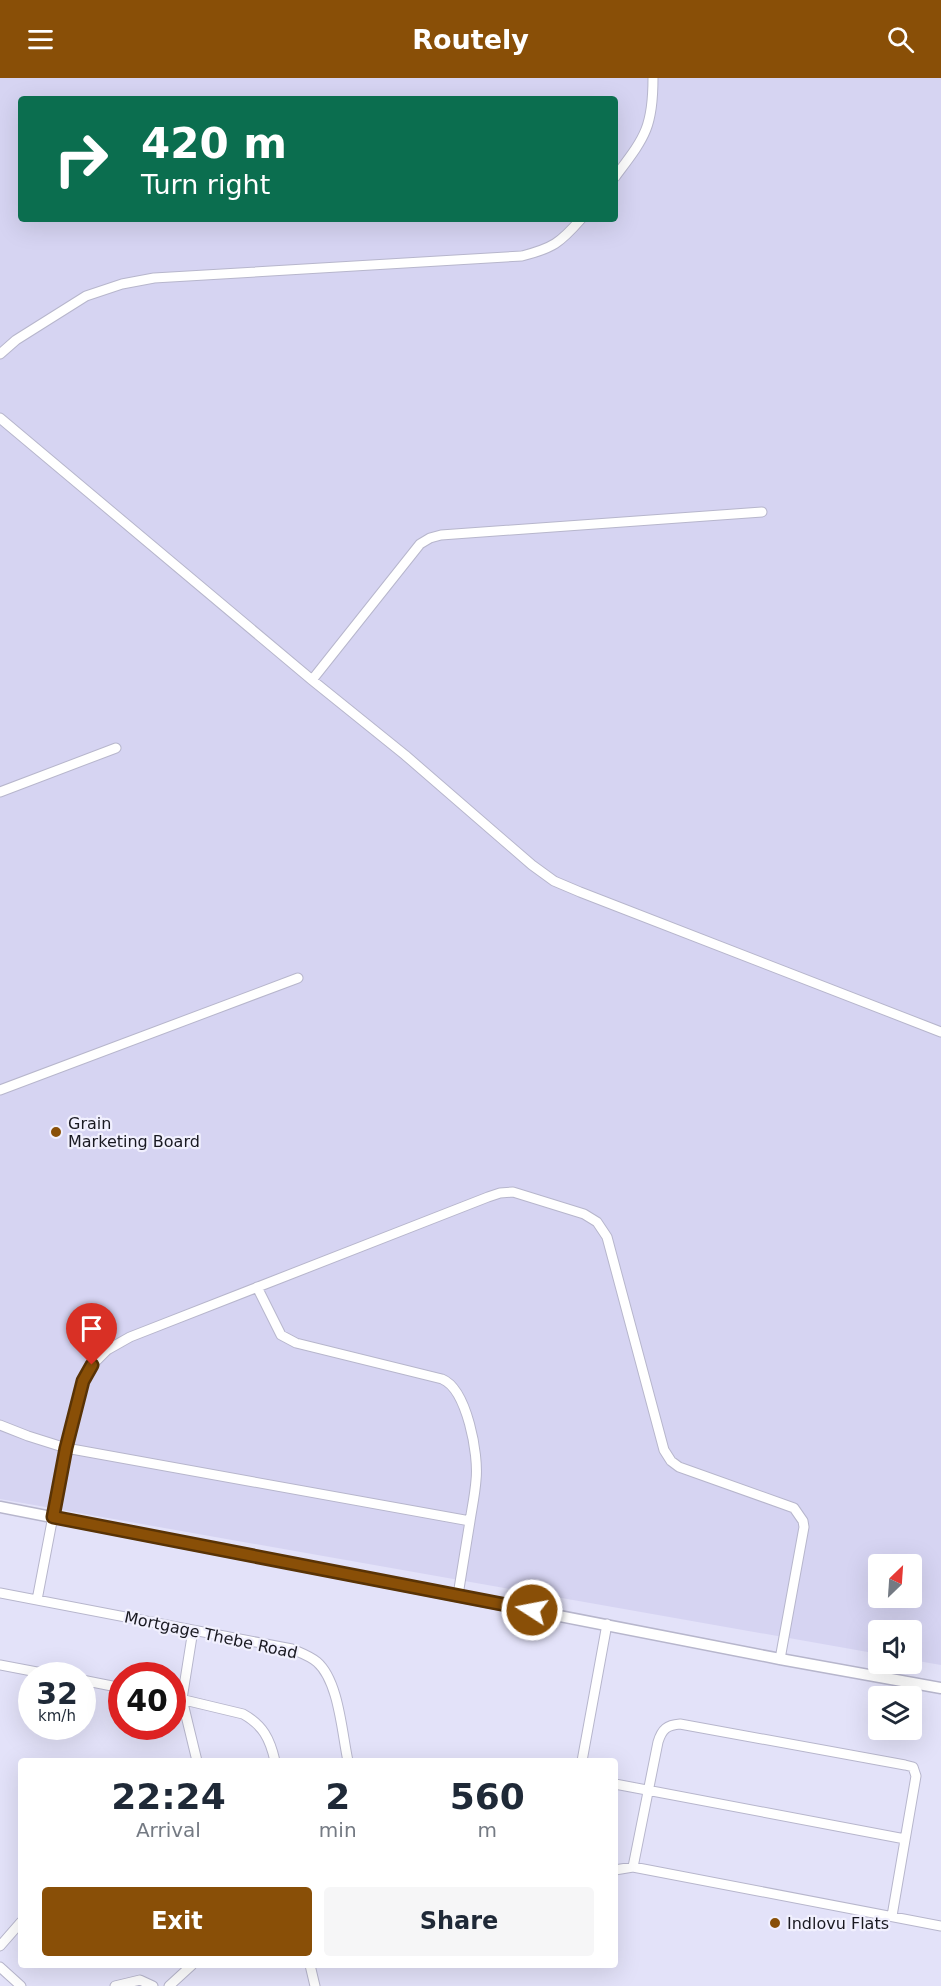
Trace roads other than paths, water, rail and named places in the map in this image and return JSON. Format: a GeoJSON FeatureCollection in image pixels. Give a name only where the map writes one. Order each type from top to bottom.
{"type":"FeatureCollection","features":[{"type":"Feature","properties":{"kind":"street"},"geometry":{"type":"LineString","coordinates":[[618,173],[646,132],[651,118],[653,78]]}},
{"type":"Feature","properties":{"kind":"street"},"geometry":{"type":"LineString","coordinates":[[0,354],[16,340],[86,296],[122,284],[154,278],[522,256],[554,246],[563,240],[578,222]]}},
{"type":"Feature","properties":{"kind":"street"},"geometry":{"type":"LineString","coordinates":[[0,418],[312,680],[405,755],[532,865],[554,881],[941,1032]]}},
{"type":"Feature","properties":{"kind":"street"},"geometry":{"type":"LineString","coordinates":[[312,680],[420,544],[430,538],[441,535],[762,512]]}},
{"type":"Feature","properties":{"kind":"street"},"geometry":{"type":"LineString","coordinates":[[0,792],[116,748]]}},
{"type":"Feature","properties":{"kind":"street"},"geometry":{"type":"LineString","coordinates":[[0,1090],[297,978]]}},
{"type":"Feature","properties":{"kind":"street"},"geometry":{"type":"LineString","coordinates":[[37,1600],[66,1448],[83,1381],[92,1365],[107,1350],[130,1337],[257,1287],[500,1193],[513,1192],[584,1214],[597,1222],[607,1238],[667,1456],[679,1467],[794,1508],[803,1521],[804,1527],[780,1659]]}},
{"type":"Feature","properties":{"kind":"street"},"geometry":{"type":"LineString","coordinates":[[257,1287],[281,1335],[296,1343],[442,1379],[454,1387],[465,1411],[477,1479],[458,1595]]}},
{"type":"Feature","properties":{"kind":"street"},"geometry":{"type":"LineString","coordinates":[[0,1425],[66,1448],[470,1521]]}},
{"type":"Feature","properties":{"kind":"street"},"geometry":{"type":"LineString","coordinates":[[0,1507],[780,1659],[941,1688]]}},
{"type":"Feature","properties":{"kind":"street","name":"Mortgage Thebe Road"},"geometry":{"type":"LineString","coordinates":[[0,1593],[292,1649],[318,1663],[328,1676],[334,1690],[347,1758]]}},
{"type":"Feature","properties":{"kind":"street"},"geometry":{"type":"LineString","coordinates":[[583,1758],[607,1624]]}},
{"type":"Feature","properties":{"kind":"street"},"geometry":{"type":"LineString","coordinates":[[185,1662],[193,1630]]}},
{"type":"Feature","properties":{"kind":"street"},"geometry":{"type":"LineString","coordinates":[[0,1665],[18,1668]]}},
{"type":"Feature","properties":{"kind":"street"},"geometry":{"type":"LineString","coordinates":[[186,1700],[243,1714],[253,1720],[263,1728],[274,1758]]}},
{"type":"Feature","properties":{"kind":"street"},"geometry":{"type":"LineString","coordinates":[[633,1868],[661,1732],[665,1727],[680,1724],[905,1765],[913,1767],[916,1776],[892,1916]]}},
{"type":"Feature","properties":{"kind":"street"},"geometry":{"type":"LineString","coordinates":[[186,1726],[196,1758]]}},
{"type":"Feature","properties":{"kind":"street"},"geometry":{"type":"LineString","coordinates":[[618,1785],[905,1839]]}},
{"type":"Feature","properties":{"kind":"street"},"geometry":{"type":"LineString","coordinates":[[618,1870],[633,1868],[941,1926]]}},
{"type":"Feature","properties":{"kind":"street"},"geometry":{"type":"LineString","coordinates":[[0,1946],[18,1925]]}},
{"type":"Feature","properties":{"kind":"street"},"geometry":{"type":"LineString","coordinates":[[0,1967],[21,1986]]}},
{"type":"Feature","properties":{"kind":"street"},"geometry":{"type":"LineString","coordinates":[[169,1986],[189,1968]]}},
{"type":"Feature","properties":{"kind":"street"},"geometry":{"type":"LineString","coordinates":[[311,1968],[315,1986]]}},
{"type":"Feature","properties":{"kind":"street"},"geometry":{"type":"LineString","coordinates":[[115,1986],[140,1980],[153,1986]]}},
{"type":"Feature","properties":{"kind":"place","name":"Grain Marketing Board"},"geometry":{"type":"Point","coordinates":[56,1132]}},
{"type":"Feature","properties":{"kind":"place","name":"Indlovu Flats"},"geometry":{"type":"Point","coordinates":[775,1923]}}]}
